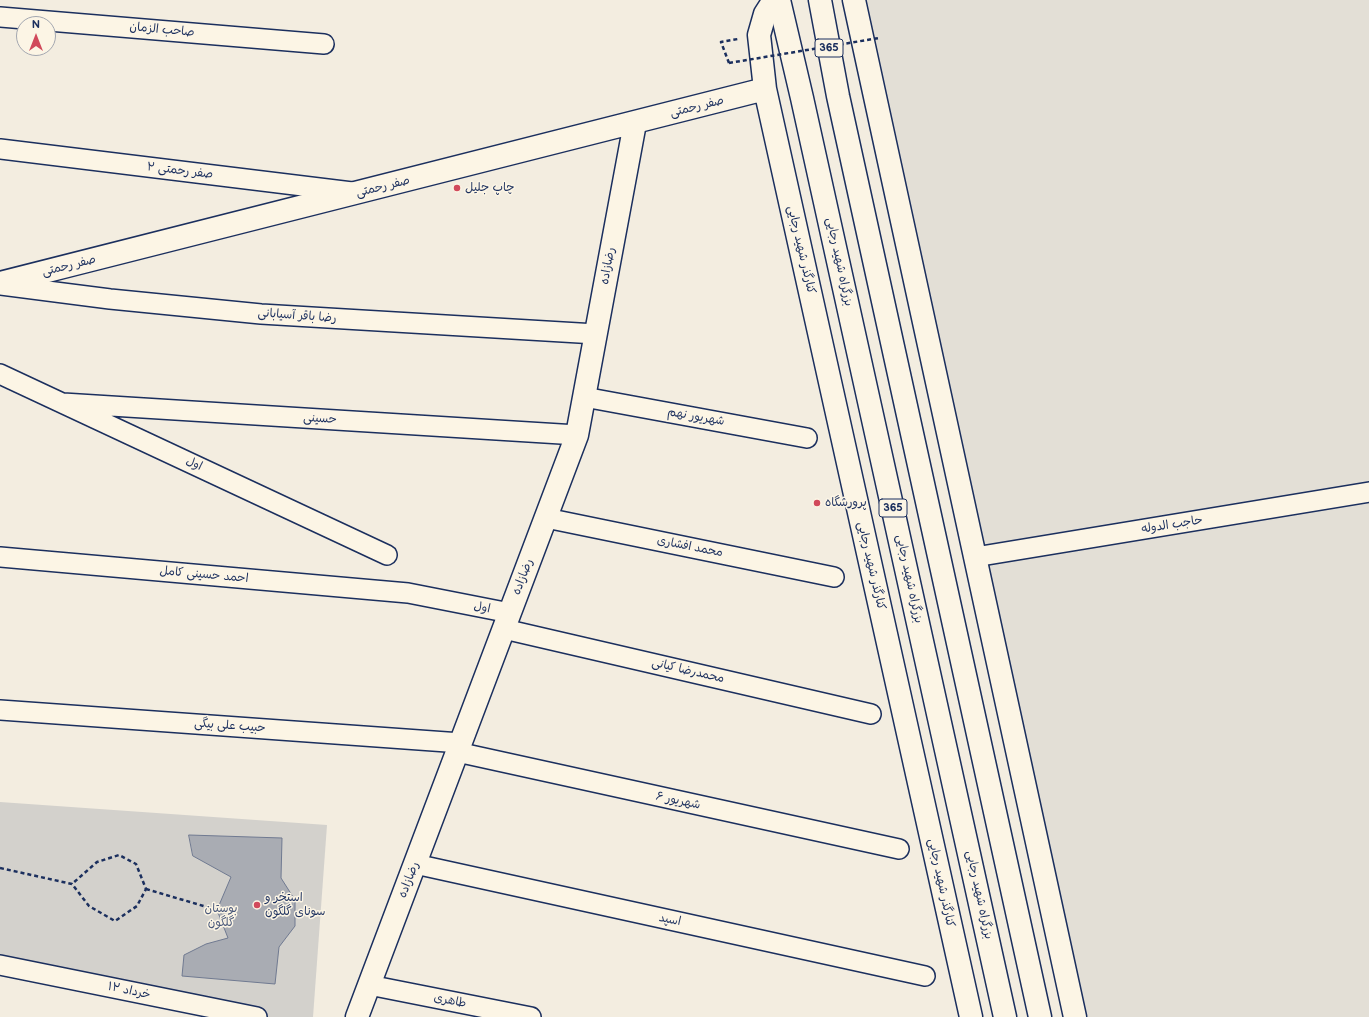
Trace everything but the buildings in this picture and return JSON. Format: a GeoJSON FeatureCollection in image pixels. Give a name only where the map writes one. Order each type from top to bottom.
{"type":"FeatureCollection","features":[{"type":"Feature","properties":{"kind":"main road","name":"کنارگذر شهید رجایی"},"geometry":{"type":"LineString","coordinates":[[774,0],[764,14],[760,35],[766,89],[971,1017]]}},
{"type":"Feature","properties":{"kind":"main road","name":"بزرگراه شهید رجایی"},"geometry":{"type":"LineString","coordinates":[[779,0],[1005,1017]]}},
{"type":"Feature","properties":{"kind":"main road","name":"365"},"geometry":{"type":"LineString","coordinates":[[820,0],[838,96],[1040,1017]]}},
{"type":"Feature","properties":{"kind":"main road"},"geometry":{"type":"LineString","coordinates":[[854,0],[1075,1017]]}},
{"type":"Feature","properties":{"kind":"main road","name":"صفر رحمتی"},"geometry":{"type":"LineString","coordinates":[[0,284],[766,89]]}},
{"type":"Feature","properties":{"kind":"main road","name":"رضازاده"},"geometry":{"type":"LineString","coordinates":[[357,1017],[577,435],[635,123]]}},
{"type":"Feature","properties":{"kind":"street","name":"صاحب الزمان"},"geometry":{"type":"LineString","coordinates":[[0,17],[324,44]]}},
{"type":"Feature","properties":{"kind":"street","name":"صفر رحمتی ۲"},"geometry":{"type":"LineString","coordinates":[[0,149],[360,192]]}},
{"type":"Feature","properties":{"kind":"street","name":"رضا باقر آسیابانی"},"geometry":{"type":"LineString","coordinates":[[0,284],[110,299],[261,314],[596,334]]}},
{"type":"Feature","properties":{"kind":"street","name":"اول"},"geometry":{"type":"LineString","coordinates":[[0,374],[387,555]]}},
{"type":"Feature","properties":{"kind":"street","name":"شهریور نهم"},"geometry":{"type":"LineString","coordinates":[[584,397],[807,438]]}},
{"type":"Feature","properties":{"kind":"street","name":"حسینی"},"geometry":{"type":"LineString","coordinates":[[63,403],[577,435]]}},
{"type":"Feature","properties":{"kind":"street","name":"حاجب الدوله"},"geometry":{"type":"LineString","coordinates":[[975,557],[1369,492]]}},
{"type":"Feature","properties":{"kind":"street","name":"محمد افشاری"},"geometry":{"type":"LineString","coordinates":[[546,518],[834,577]]}},
{"type":"Feature","properties":{"kind":"street","name":"احمد حسینی کامل"},"geometry":{"type":"LineString","coordinates":[[0,556],[408,593]]}},
{"type":"Feature","properties":{"kind":"street","name":"اول"},"geometry":{"type":"LineString","coordinates":[[408,593],[507,621]]}},
{"type":"Feature","properties":{"kind":"street","name":"محمدرضا کیانی"},"geometry":{"type":"LineString","coordinates":[[507,621],[871,714]]}},
{"type":"Feature","properties":{"kind":"street","name":"حبیب علی بیگی"},"geometry":{"type":"LineString","coordinates":[[0,710],[459,747]]}},
{"type":"Feature","properties":{"kind":"street","name":"شهریور ۶"},"geometry":{"type":"LineString","coordinates":[[459,747],[900,849]]}},
{"type":"Feature","properties":{"kind":"street","name":"اسپد"},"geometry":{"type":"LineString","coordinates":[[415,864],[925,976]]}},
{"type":"Feature","properties":{"kind":"street","name":"خرداد ۱۲"},"geometry":{"type":"LineString","coordinates":[[0,964],[257,1017]]}},
{"type":"Feature","properties":{"kind":"street","name":"طاهری"},"geometry":{"type":"LineString","coordinates":[[369,985],[530,1017]]}},
{"type":"Feature","properties":{"kind":"path"},"geometry":{"type":"LineString","coordinates":[[721,42],[729,63],[879,38]]}},
{"type":"Feature","properties":{"kind":"path"},"geometry":{"type":"LineString","coordinates":[[0,868],[72,884],[89,906],[115,921],[137,906],[146,889],[136,864],[119,855],[97,862],[72,884]]}},
{"type":"Feature","properties":{"kind":"path"},"geometry":{"type":"LineString","coordinates":[[146,889],[217,910]]}},
{"type":"Feature","properties":{"kind":"shaded area"},"geometry":{"type":"Polygon","coordinates":[[[859,0],[1369,0],[1369,1017],[1088,1017],[859,0]]]}},
{"type":"Feature","properties":{"kind":"shaded area","name":"استخر و سونای گلگون"},"geometry":{"type":"Polygon","coordinates":[[[189,835],[282,838],[281,878],[295,900],[295,926],[279,947],[275,984],[182,976],[184,955],[206,944],[228,938],[217,910],[231,877],[193,856],[189,835]]]}},
{"type":"Feature","properties":{"kind":"green space","name":"بوستان گلگون"},"geometry":{"type":"Polygon","coordinates":[[[0,802],[327,825],[313,1017],[233,1017],[0,976],[0,802]]]}},
{"type":"Feature","properties":{"kind":"place","name":"چاپ جلیل"},"geometry":{"type":"Point","coordinates":[457,188]}},
{"type":"Feature","properties":{"kind":"place","name":"پرورشگاه"},"geometry":{"type":"Point","coordinates":[817,503]}},
{"type":"Feature","properties":{"kind":"place","name":"استخر و سونای گلگون"},"geometry":{"type":"Point","coordinates":[257,905]}}]}
